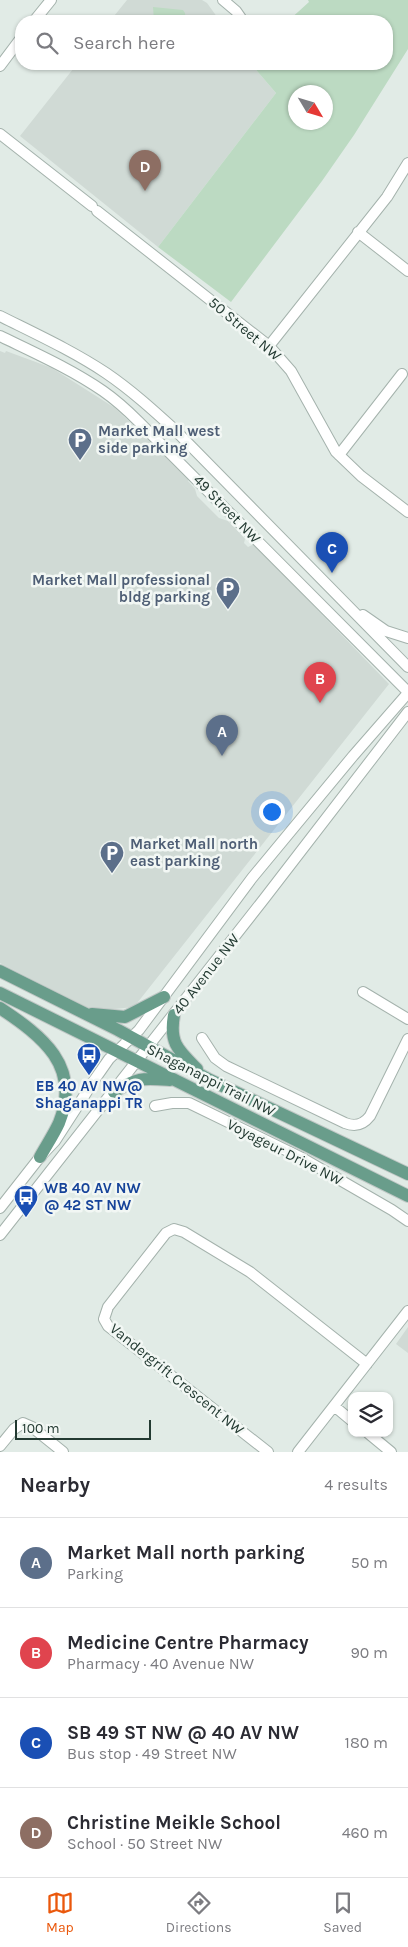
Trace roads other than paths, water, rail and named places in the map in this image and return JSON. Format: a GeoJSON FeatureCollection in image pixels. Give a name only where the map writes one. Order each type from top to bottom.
{"type":"FeatureCollection","features":[{"type":"Feature","properties":{"kind":"main road","name":"Shaganappi Trail NW"},"geometry":{"type":"LineString","coordinates":[[0,971],[208,1079],[408,1174]]}},
{"type":"Feature","properties":{"kind":"main road","name":"Shaganappi Trail NW"},"geometry":{"type":"LineString","coordinates":[[0,993],[408,1196]]}},
{"type":"Feature","properties":{"kind":"main road"},"geometry":{"type":"LineString","coordinates":[[86,1014],[125,1017],[164,997]]}},
{"type":"Feature","properties":{"kind":"main road"},"geometry":{"type":"LineString","coordinates":[[0,1008],[29,1027],[46,1043],[56,1058],[63,1077],[65,1085],[63,1109],[58,1124],[40,1156]]}},
{"type":"Feature","properties":{"kind":"main road"},"geometry":{"type":"LineString","coordinates":[[174,1015],[171,1033],[176,1045],[208,1079]]}},
{"type":"Feature","properties":{"kind":"main road"},"geometry":{"type":"LineString","coordinates":[[114,1092],[128,1083],[142,1078],[177,1081]]}},
{"type":"Feature","properties":{"kind":"street"},"geometry":{"type":"LineString","coordinates":[[39,15],[51,0]]}},
{"type":"Feature","properties":{"kind":"street"},"geometry":{"type":"LineString","coordinates":[[223,0],[239,15]]}},
{"type":"Feature","properties":{"kind":"street"},"geometry":{"type":"LineString","coordinates":[[0,66],[15,46]]}},
{"type":"Feature","properties":{"kind":"street","name":"50 Street NW"},"geometry":{"type":"LineString","coordinates":[[0,134],[270,346],[291,371],[328,439],[339,455],[361,476],[408,512]]}},
{"type":"Feature","properties":{"kind":"street"},"geometry":{"type":"LineString","coordinates":[[270,346],[387,197],[408,163]]}},
{"type":"Feature","properties":{"kind":"street"},"geometry":{"type":"LineString","coordinates":[[358,232],[408,271]]}},
{"type":"Feature","properties":{"kind":"street","name":"49 Street NW"},"geometry":{"type":"LineString","coordinates":[[0,316],[107,373],[137,396],[175,430],[408,667]]}},
{"type":"Feature","properties":{"kind":"street","name":"49 Street NW"},"geometry":{"type":"LineString","coordinates":[[0,336],[64,367],[105,392],[139,422],[408,692]]}},
{"type":"Feature","properties":{"kind":"street"},"geometry":{"type":"LineString","coordinates":[[339,455],[402,374]]}},
{"type":"Feature","properties":{"kind":"street"},"geometry":{"type":"LineString","coordinates":[[345,603],[386,631],[408,638]]}},
{"type":"Feature","properties":{"kind":"street","name":"40 Avenue NW"},"geometry":{"type":"LineString","coordinates":[[0,1208],[40,1156],[55,1141],[84,1095],[110,1060],[131,1038],[164,997],[252,878],[408,692]]}},
{"type":"Feature","properties":{"kind":"street","name":"40 Avenue NW"},"geometry":{"type":"LineString","coordinates":[[0,1234],[114,1092],[408,712]]}},
{"type":"Feature","properties":{"kind":"street"},"geometry":{"type":"LineString","coordinates":[[363,992],[408,1019]]}},
{"type":"Feature","properties":{"kind":"street"},"geometry":{"type":"LineString","coordinates":[[202,1038],[215,1058],[226,1066],[344,1123],[355,1125],[362,1123],[370,1116],[408,1039]]}},
{"type":"Feature","properties":{"kind":"street","name":"Voyageur Drive NW"},"geometry":{"type":"LineString","coordinates":[[155,1106],[189,1103],[302,1158],[408,1221]]}},
{"type":"Feature","properties":{"kind":"street","name":"Vandergrift Crescent NW"},"geometry":{"type":"LineString","coordinates":[[268,1452],[108,1326],[104,1319],[108,1306],[166,1233],[174,1229],[184,1232],[250,1272],[367,1364]]}},
{"type":"Feature","properties":{"kind":"street"},"geometry":{"type":"LineString","coordinates":[[298,1452],[408,1311]]}},
{"type":"Feature","properties":{"kind":"street"},"geometry":{"type":"LineString","coordinates":[[334,1406],[348,1418]]}},
{"type":"Feature","properties":{"kind":"street"},"geometry":{"type":"LineString","coordinates":[[0,1446],[14,1429],[23,1423],[32,1427],[64,1452]]}},
{"type":"Feature","properties":{"kind":"street"},"geometry":{"type":"LineString","coordinates":[[373,1437],[391,1452]]}},
{"type":"Feature","properties":{"kind":"place","name":"Christine Meikle School"},"geometry":{"type":"Point","coordinates":[145,191]}},
{"type":"Feature","properties":{"kind":"place","name":"Market Mall west side parking"},"geometry":{"type":"Point","coordinates":[80,461]}},
{"type":"Feature","properties":{"kind":"place","name":"SB 49 ST NW @ 40 AV NW"},"geometry":{"type":"Point","coordinates":[332,573]}},
{"type":"Feature","properties":{"kind":"place","name":"Market Mall professional bldg parking"},"geometry":{"type":"Point","coordinates":[228,610]}},
{"type":"Feature","properties":{"kind":"place","name":"Medicine Centre Pharmacy"},"geometry":{"type":"Point","coordinates":[320,703]}},
{"type":"Feature","properties":{"kind":"place","name":"Market Mall north parking"},"geometry":{"type":"Point","coordinates":[222,756]}},
{"type":"Feature","properties":{"kind":"place","name":"Market Mall north east parking"},"geometry":{"type":"Point","coordinates":[112,874]}},
{"type":"Feature","properties":{"kind":"place","name":"EB 40 AV NW@ Shaganappi TR"},"geometry":{"type":"Point","coordinates":[89,1076]}},
{"type":"Feature","properties":{"kind":"place","name":"WB 40 AV NW @ 42 ST NW"},"geometry":{"type":"Point","coordinates":[26,1218]}}]}
